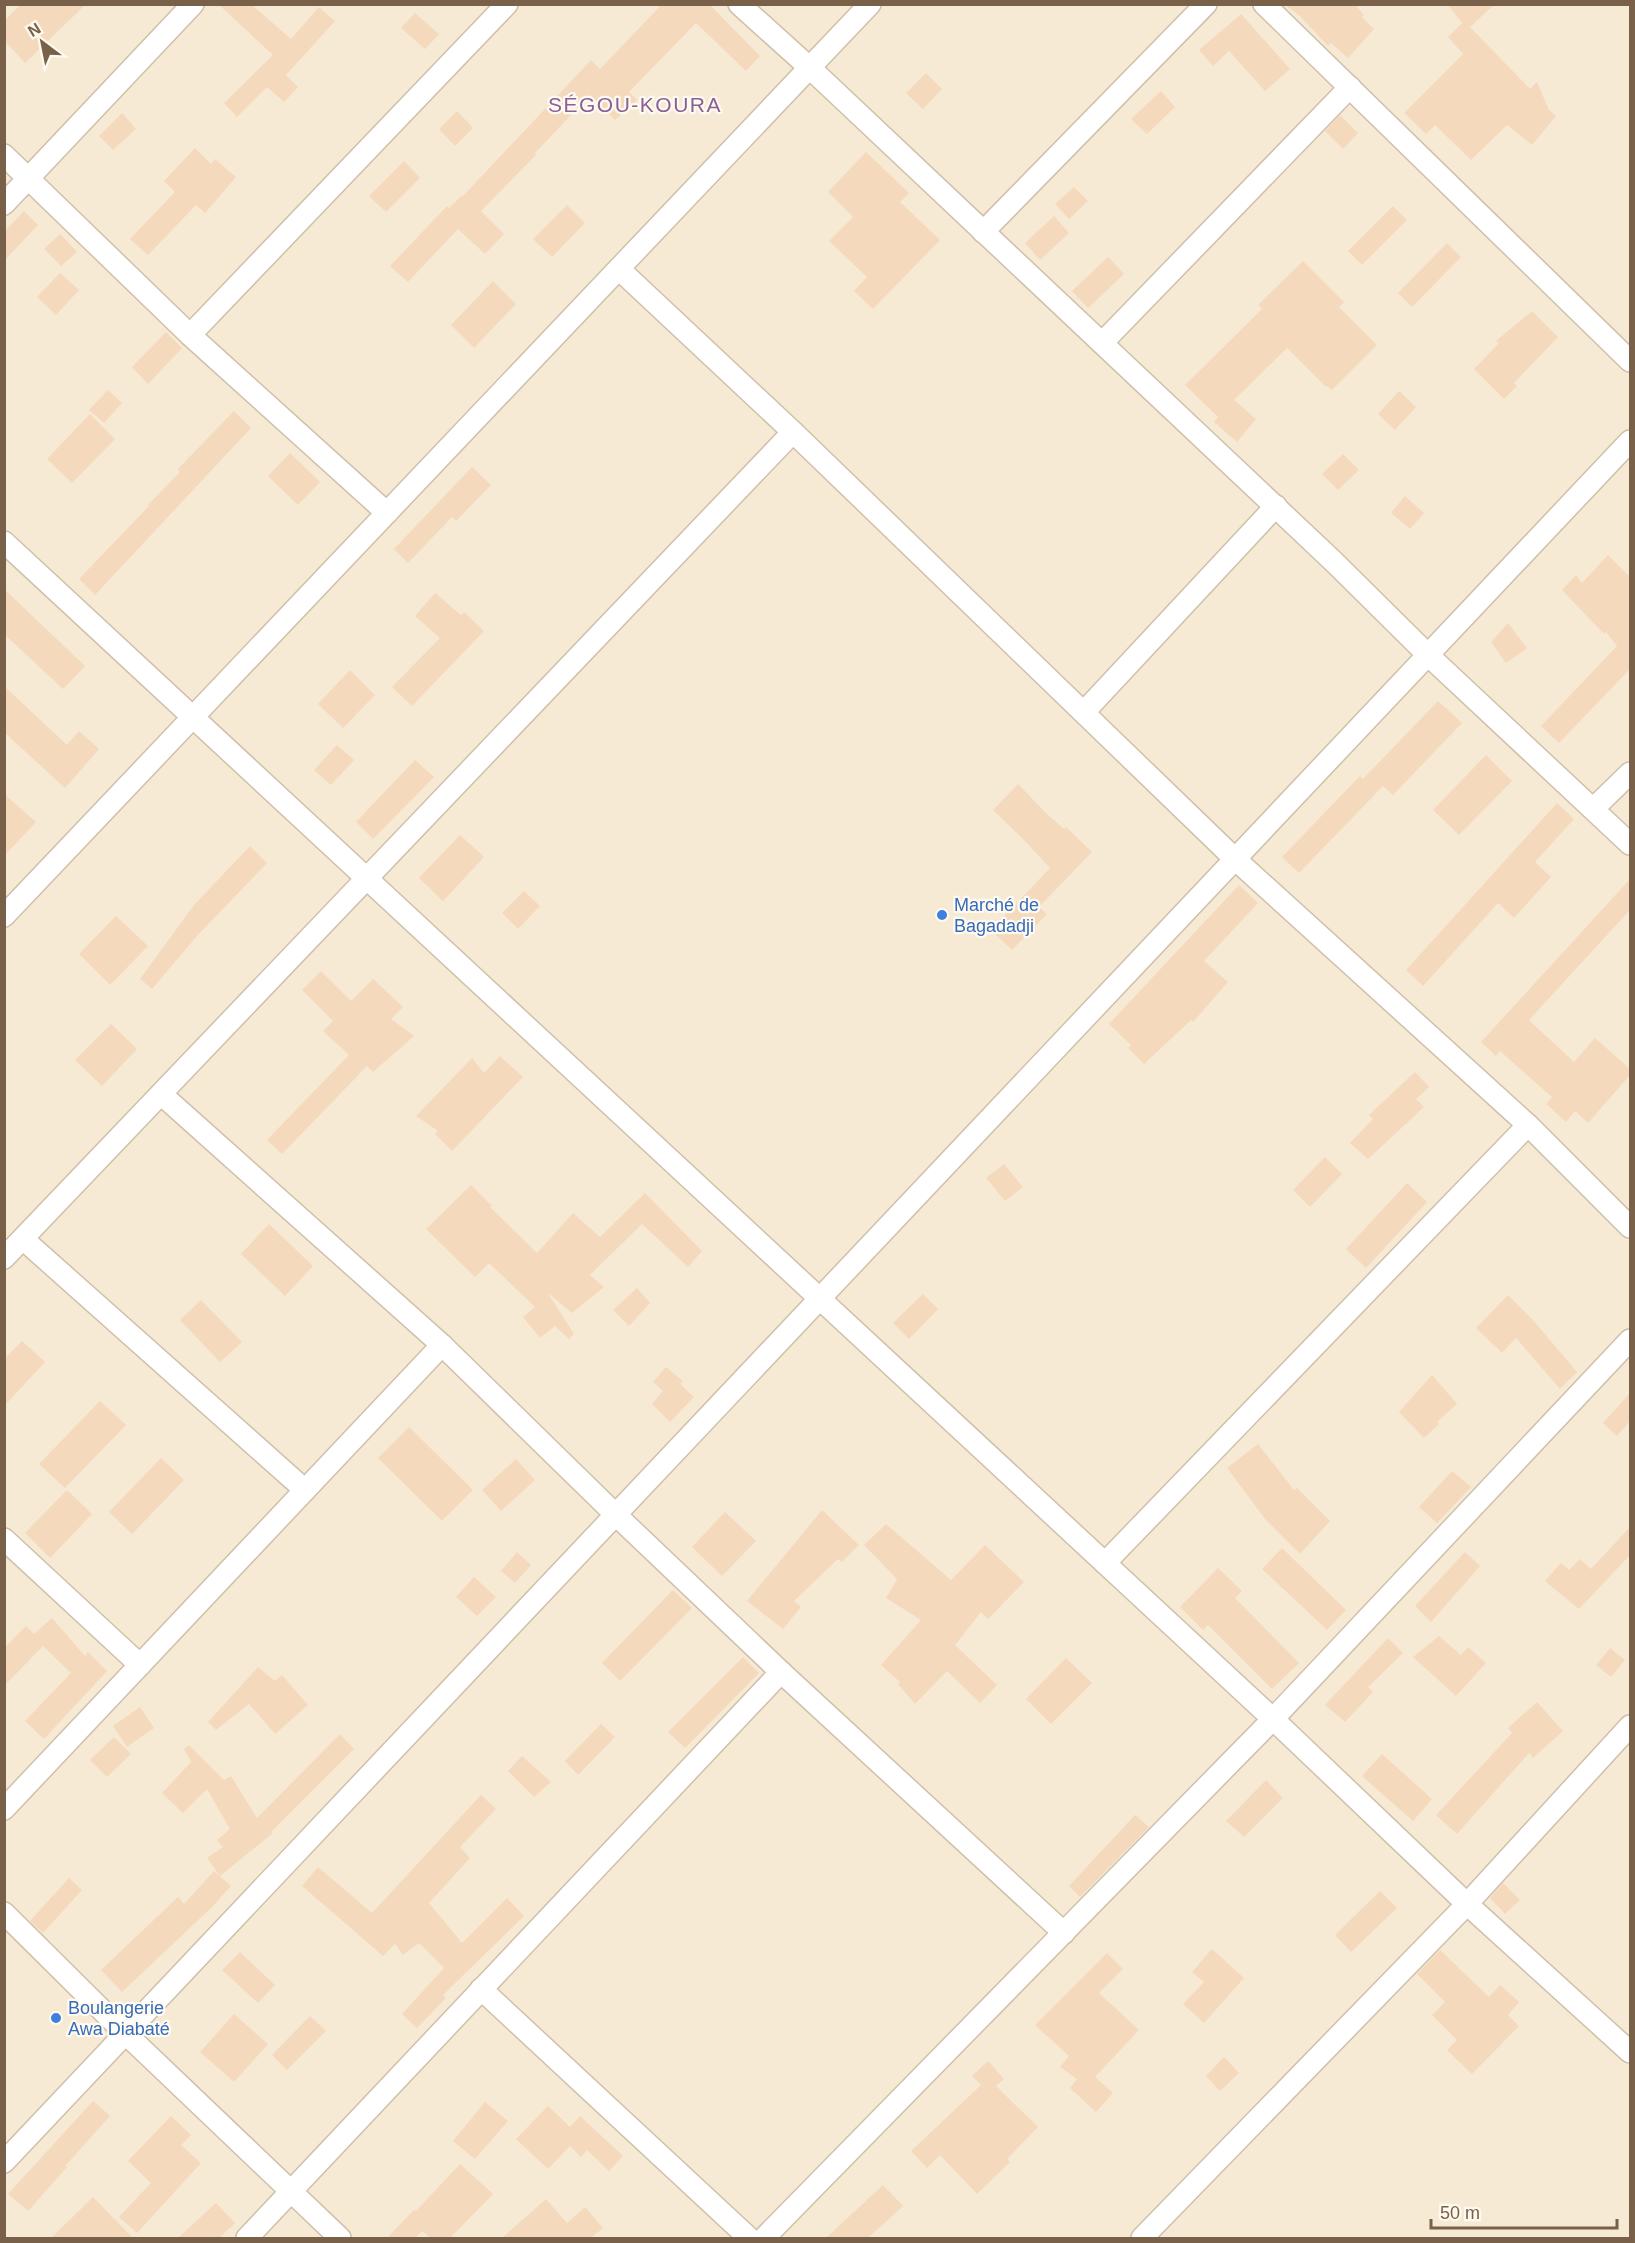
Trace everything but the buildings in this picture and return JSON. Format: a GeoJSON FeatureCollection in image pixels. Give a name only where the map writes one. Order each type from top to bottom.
{"type":"FeatureCollection","features":[{"type":"Feature","properties":{"kind":"street"},"geometry":{"type":"LineString","coordinates":[[4,204],[193,4]]}},
{"type":"Feature","properties":{"kind":"street"},"geometry":{"type":"LineString","coordinates":[[190,335],[507,4]]}},
{"type":"Feature","properties":{"kind":"street"},"geometry":{"type":"LineString","coordinates":[[739,4],[1276,506],[1428,655],[1630,844]]}},
{"type":"Feature","properties":{"kind":"street"},"geometry":{"type":"LineString","coordinates":[[4,916],[870,4]]}},
{"type":"Feature","properties":{"kind":"street"},"geometry":{"type":"LineString","coordinates":[[983,232],[1206,4]]}},
{"type":"Feature","properties":{"kind":"street"},"geometry":{"type":"LineString","coordinates":[[1264,4],[1630,361]]}},
{"type":"Feature","properties":{"kind":"street"},"geometry":{"type":"LineString","coordinates":[[1102,343],[1350,87]]}},
{"type":"Feature","properties":{"kind":"street"},"geometry":{"type":"LineString","coordinates":[[4,155],[190,335],[387,513]]}},
{"type":"Feature","properties":{"kind":"street"},"geometry":{"type":"LineString","coordinates":[[619,269],[793,432],[1235,859],[1528,1125],[1630,1227]]}},
{"type":"Feature","properties":{"kind":"street"},"geometry":{"type":"LineString","coordinates":[[4,1258],[793,432]]}},
{"type":"Feature","properties":{"kind":"street"},"geometry":{"type":"LineString","coordinates":[[4,2162],[1630,441]]}},
{"type":"Feature","properties":{"kind":"street"},"geometry":{"type":"LineString","coordinates":[[1084,712],[1276,506]]}},
{"type":"Feature","properties":{"kind":"street"},"geometry":{"type":"LineString","coordinates":[[5,545],[194,717],[1273,1719],[1467,1904],[1628,2045]]}},
{"type":"Feature","properties":{"kind":"street"},"geometry":{"type":"LineString","coordinates":[[1593,809],[1630,773]]}},
{"type":"Feature","properties":{"kind":"street"},"geometry":{"type":"LineString","coordinates":[[161,1094],[442,1345],[781,1672],[1064,1933]]}},
{"type":"Feature","properties":{"kind":"street"},"geometry":{"type":"LineString","coordinates":[[1105,1563],[1528,1125]]}},
{"type":"Feature","properties":{"kind":"street"},"geometry":{"type":"LineString","coordinates":[[23,1239],[305,1490]]}},
{"type":"Feature","properties":{"kind":"street"},"geometry":{"type":"LineString","coordinates":[[764,2238],[1273,1719],[1630,1340]]}},
{"type":"Feature","properties":{"kind":"street"},"geometry":{"type":"LineString","coordinates":[[4,1809],[442,1345]]}},
{"type":"Feature","properties":{"kind":"street"},"geometry":{"type":"LineString","coordinates":[[4,1539],[140,1665]]}},
{"type":"Feature","properties":{"kind":"street"},"geometry":{"type":"LineString","coordinates":[[248,2238],[781,1672]]}},
{"type":"Feature","properties":{"kind":"street"},"geometry":{"type":"LineString","coordinates":[[1142,2238],[1467,1904],[1630,1726]]}},
{"type":"Feature","properties":{"kind":"street"},"geometry":{"type":"LineString","coordinates":[[4,1913],[126,2034],[340,2238]]}},
{"type":"Feature","properties":{"kind":"street"},"geometry":{"type":"LineString","coordinates":[[481,1989],[749,2238]]}},
{"type":"Feature","properties":{"kind":"shaded area"},"geometry":{"type":"Polygon","coordinates":[[[5,5],[1630,5],[1630,2238],[5,2238],[5,5]]]}},
{"type":"Feature","properties":{"kind":"place","name":"Marché de Bagadadji"},"geometry":{"type":"Point","coordinates":[942,915]}},
{"type":"Feature","properties":{"kind":"place","name":"Boulangerie Awa Diabaté"},"geometry":{"type":"Point","coordinates":[56,2018]}},
{"type":"Feature","properties":{"kind":"district","name":"SÉGOU-KOURA"},"geometry":{"type":"Point","coordinates":[635,105]}}]}
